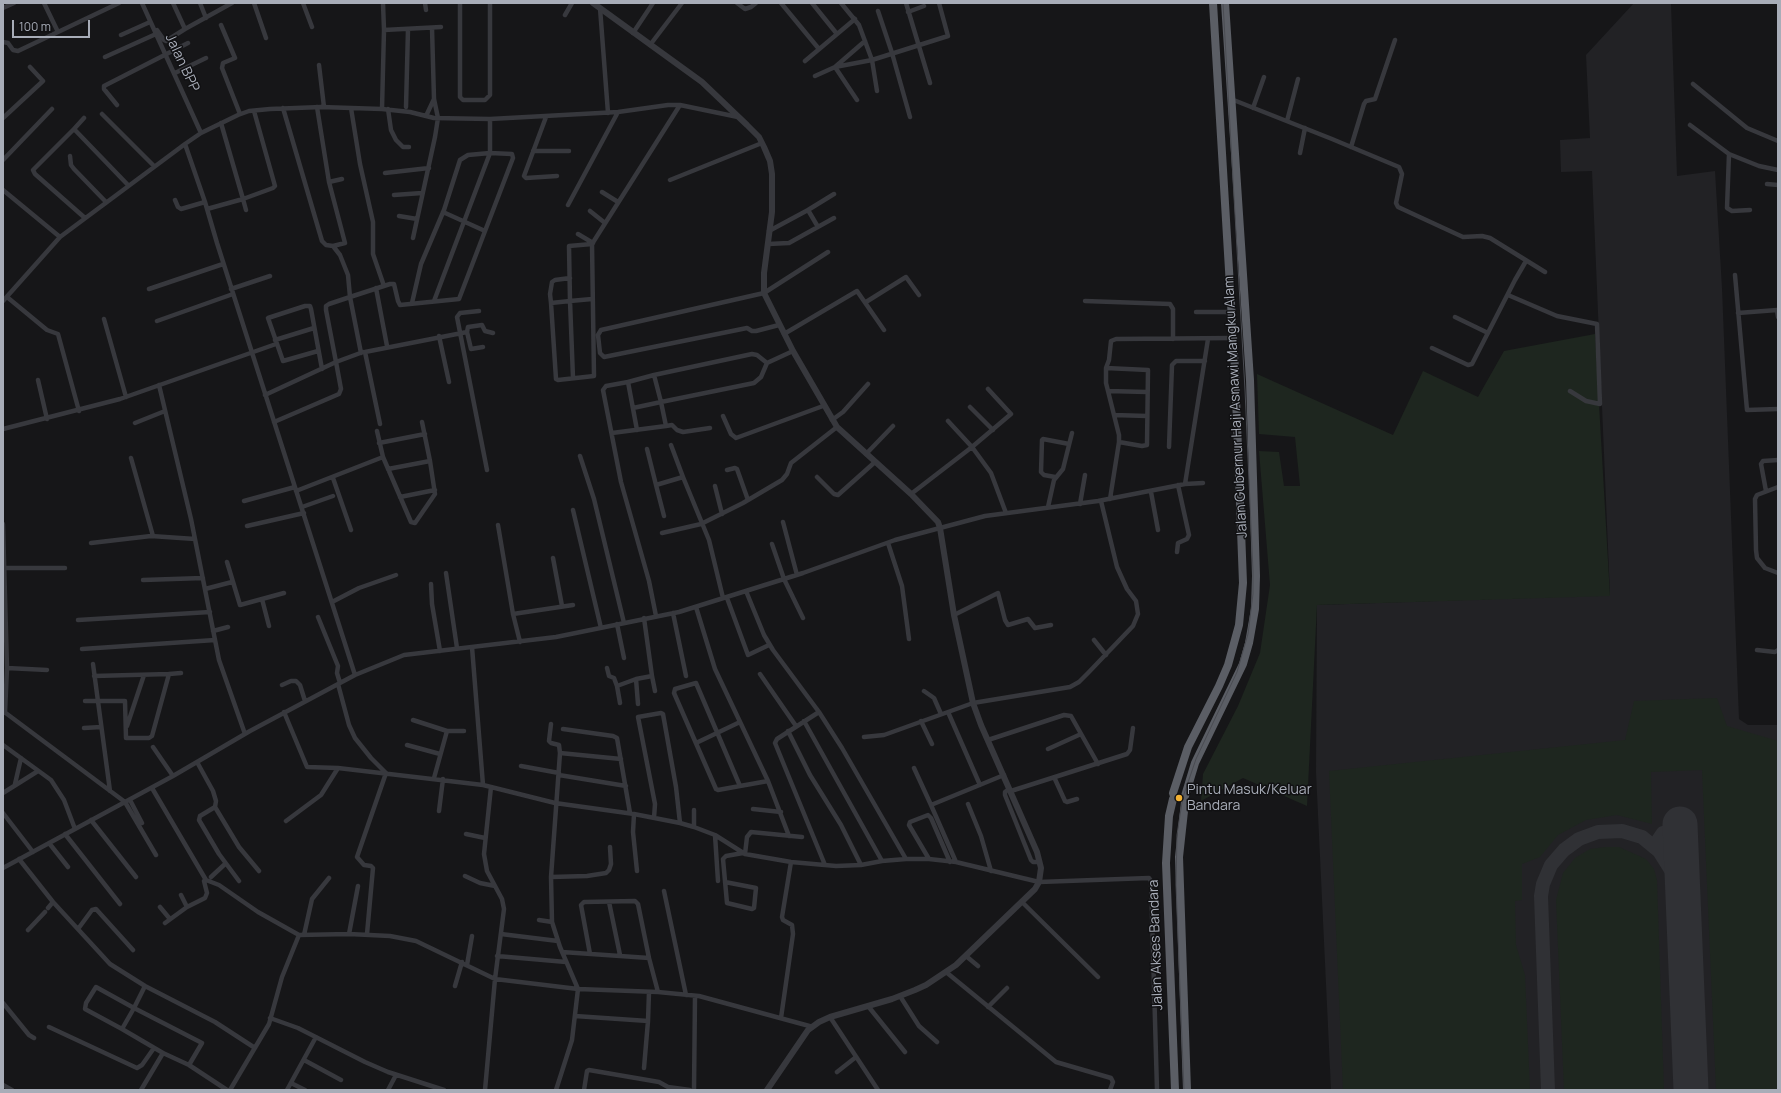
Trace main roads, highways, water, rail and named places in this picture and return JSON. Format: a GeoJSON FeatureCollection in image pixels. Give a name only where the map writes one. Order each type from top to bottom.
{"type":"FeatureCollection","features":[{"type":"Feature","properties":{"kind":"highway","name":"Jalan Gubernur Haji Asnawi Mangku Alam"},"geometry":{"type":"LineString","coordinates":[[1173,796],[1192,739],[1224,675],[1234,647],[1243,583],[1232,312],[1213,3]]}},
{"type":"Feature","properties":{"kind":"highway","name":"Jalan Gubernur Haji Asnawi Mangku Alam"},"geometry":{"type":"LineString","coordinates":[[1185,799],[1195,763],[1243,664],[1249,643],[1254,609],[1256,576],[1252,435],[1225,3]]}},
{"type":"Feature","properties":{"kind":"highway"},"geometry":{"type":"LineString","coordinates":[[1237,435],[1252,435]]}},
{"type":"Feature","properties":{"kind":"highway","name":"Jalan Akses Bandara"},"geometry":{"type":"LineString","coordinates":[[1173,796],[1169,816],[1166,862],[1175,1090]]}},
{"type":"Feature","properties":{"kind":"highway","name":"Jalan Akses Bandara"},"geometry":{"type":"LineString","coordinates":[[1185,799],[1179,857],[1187,1090]]}},
{"type":"Feature","properties":{"kind":"tram line"},"geometry":{"type":"LineString","coordinates":[[1184,1090],[1176,885],[1177,835],[1183,797],[1196,759],[1237,672],[1248,634],[1253,594],[1245,390],[1223,3]]}},
{"type":"Feature","properties":{"kind":"place","name":"Pintu Masuk/Keluar Bandara"},"geometry":{"type":"Point","coordinates":[1179,798]}}]}
